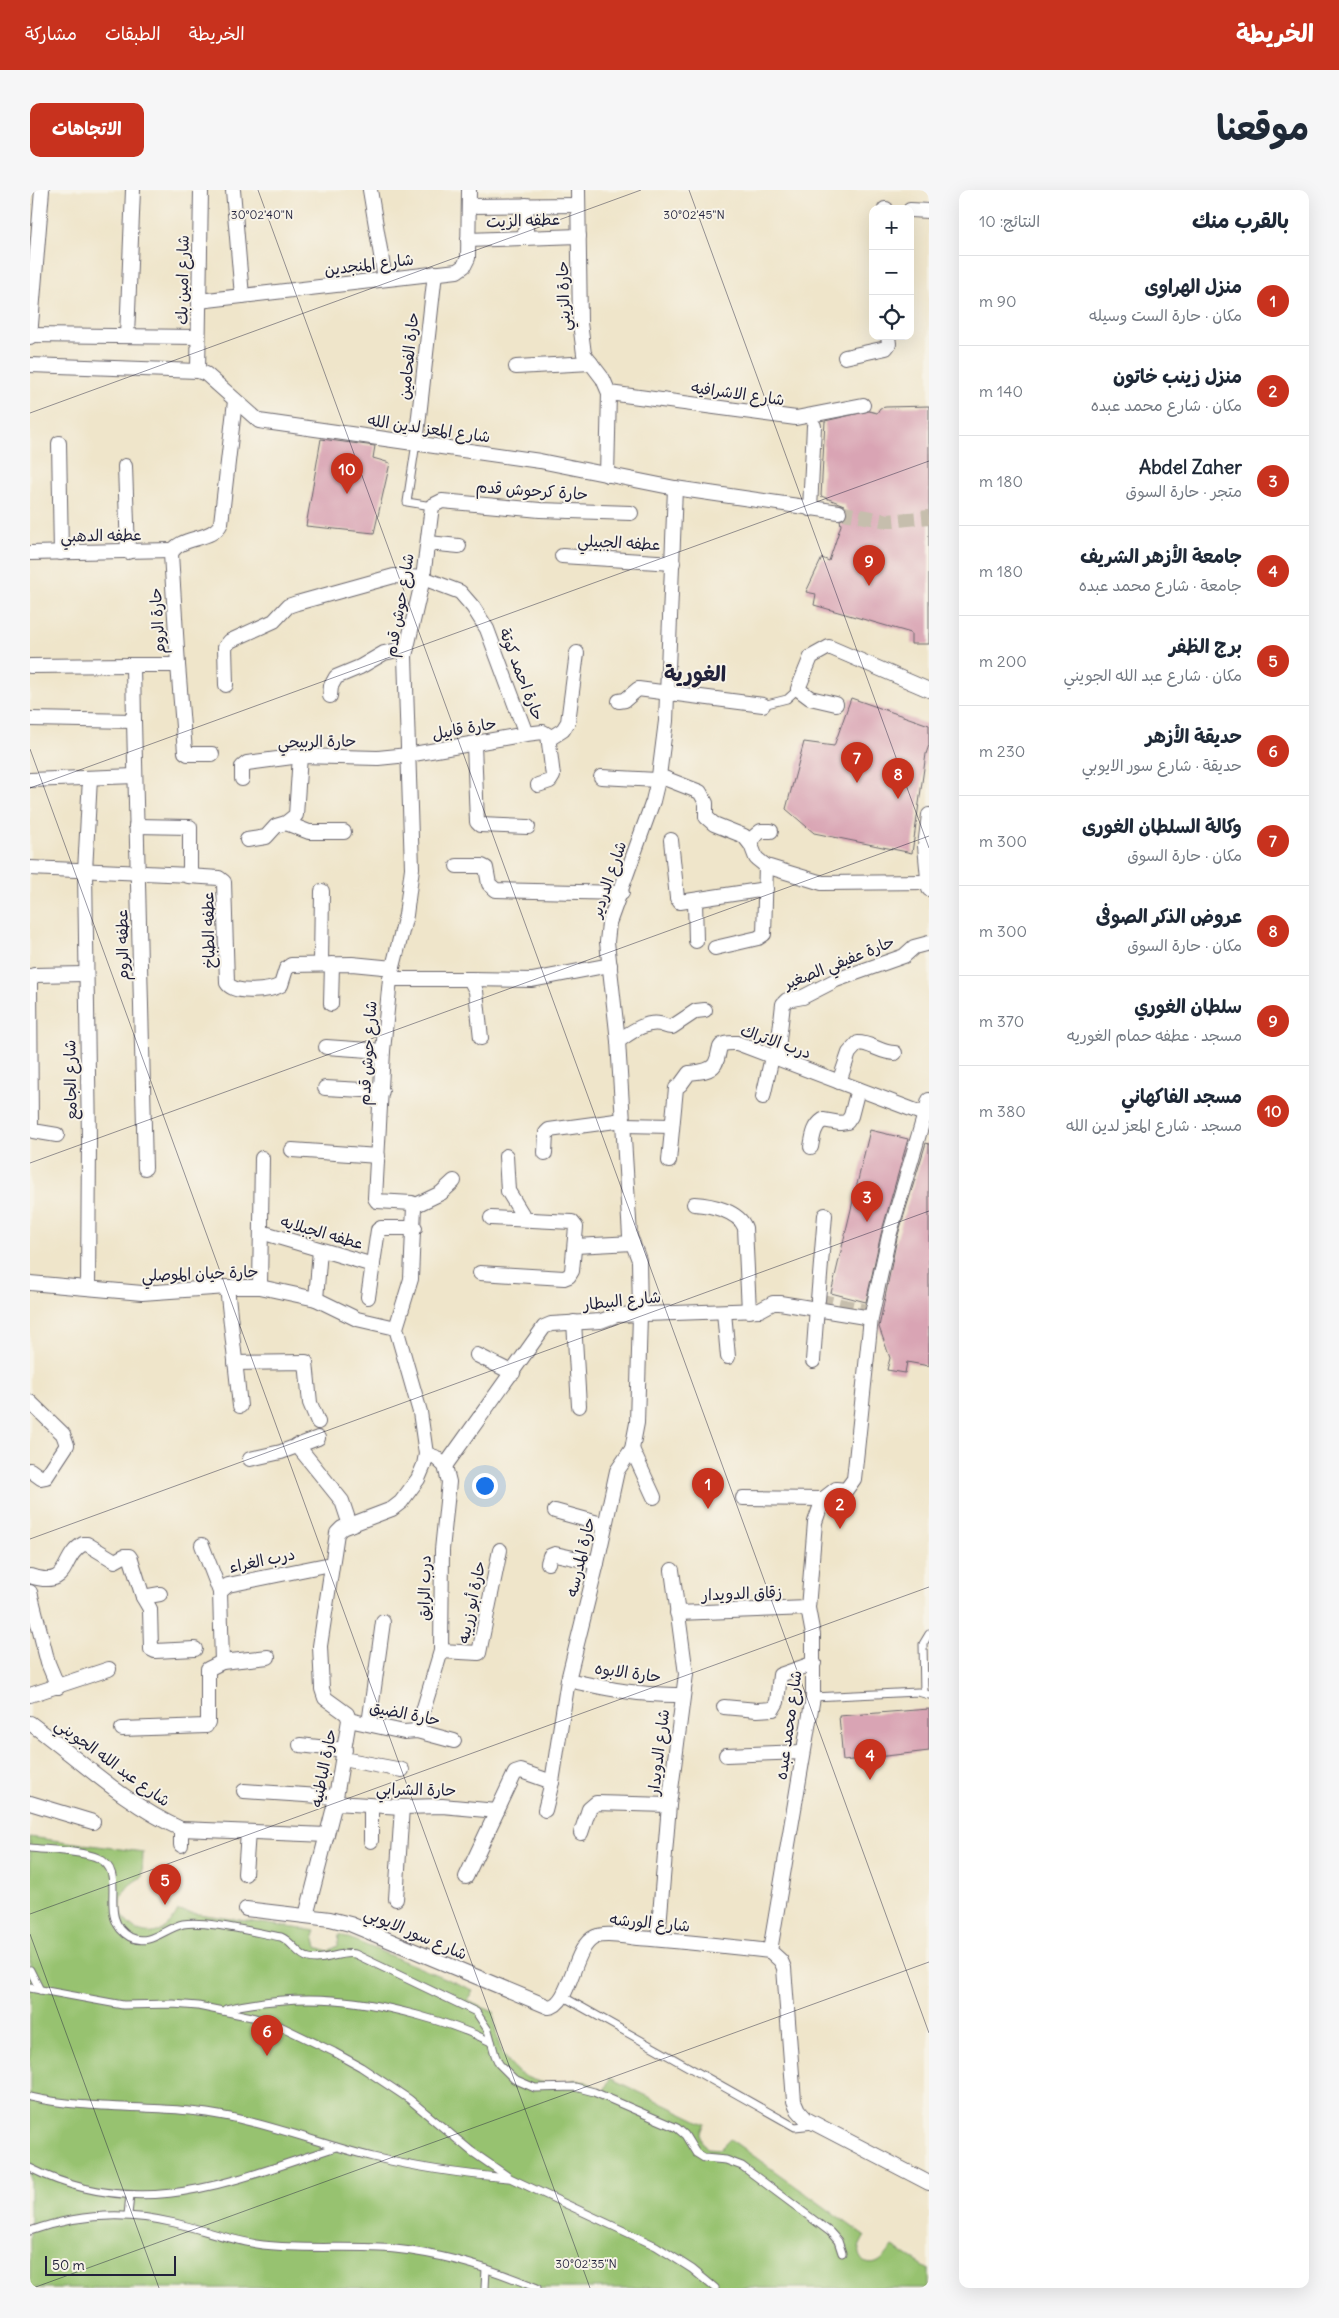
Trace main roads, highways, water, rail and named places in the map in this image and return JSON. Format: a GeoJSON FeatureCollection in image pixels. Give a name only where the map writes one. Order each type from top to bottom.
{"type":"FeatureCollection","features":[{"type":"Feature","properties":{"kind":"tunnel"},"geometry":{"type":"LineString","coordinates":[[839,512],[888,521],[929,517]]}},
{"type":"Feature","properties":{"kind":"tunnel"},"geometry":{"type":"LineString","coordinates":[[818,1300],[872,1312]]}},
{"type":"Feature","properties":{"kind":"place","name":"مسجد الفاكهاني"},"geometry":{"type":"Point","coordinates":[347,494]}},
{"type":"Feature","properties":{"kind":"place","name":"سلطان الغوري"},"geometry":{"type":"Point","coordinates":[869,586]}},
{"type":"Feature","properties":{"kind":"place","name":"وكالة السلطان الغورى"},"geometry":{"type":"Point","coordinates":[857,783]}},
{"type":"Feature","properties":{"kind":"place","name":"عروض الذكر الصوفى"},"geometry":{"type":"Point","coordinates":[898,799]}},
{"type":"Feature","properties":{"kind":"place","name":"Abdel Zaher"},"geometry":{"type":"Point","coordinates":[867,1222]}},
{"type":"Feature","properties":{"kind":"place","name":"منزل الهراوى"},"geometry":{"type":"Point","coordinates":[708,1509]}},
{"type":"Feature","properties":{"kind":"place","name":"منزل زينب خاتون"},"geometry":{"type":"Point","coordinates":[840,1529]}},
{"type":"Feature","properties":{"kind":"place","name":"جامعة الأزهر الشريف"},"geometry":{"type":"Point","coordinates":[870,1780]}},
{"type":"Feature","properties":{"kind":"place","name":"برج الظفر"},"geometry":{"type":"Point","coordinates":[165,1905]}},
{"type":"Feature","properties":{"kind":"place","name":"حديقة الأزهر"},"geometry":{"type":"Point","coordinates":[267,2056]}},
{"type":"Feature","properties":{"kind":"district","name":"الغورية"},"geometry":{"type":"Point","coordinates":[695,673]}}]}
